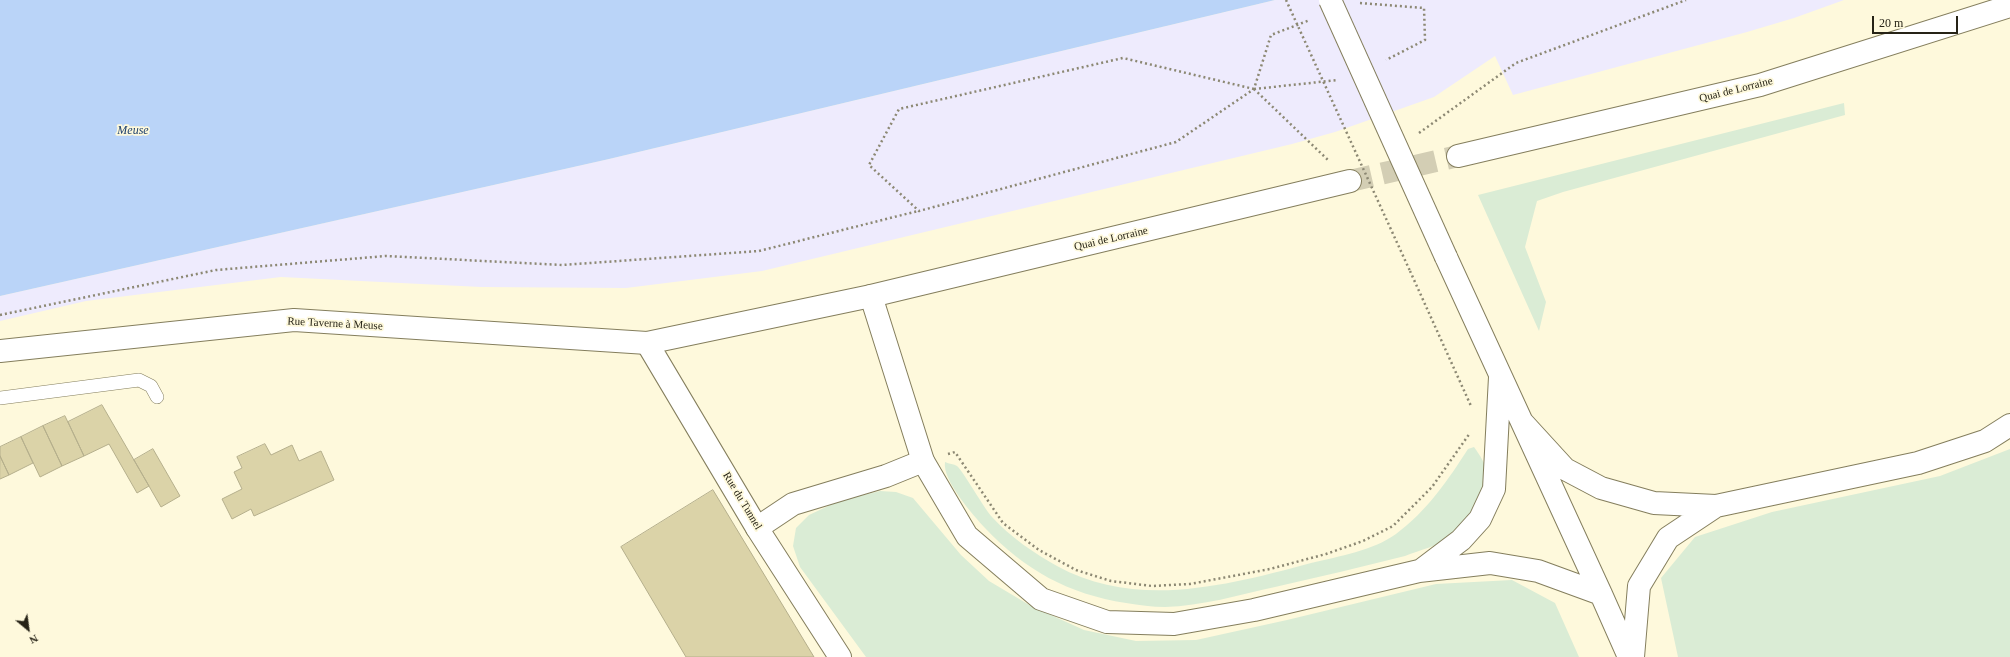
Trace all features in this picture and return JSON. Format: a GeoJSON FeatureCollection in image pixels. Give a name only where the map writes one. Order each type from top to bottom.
{"type":"FeatureCollection","features":[{"type":"Feature","properties":{"kind":"main road"},"geometry":{"type":"LineString","coordinates":[[1330,0],[1601,594],[1628,657]]}},
{"type":"Feature","properties":{"kind":"main road","name":"Quai de Lorraine"},"geometry":{"type":"LineString","coordinates":[[1458,156],[1760,85],[2010,6]]}},
{"type":"Feature","properties":{"kind":"main road","name":"Quai de Lorraine"},"geometry":{"type":"LineString","coordinates":[[647,343],[871,296],[1350,182]]}},
{"type":"Feature","properties":{"kind":"main road"},"geometry":{"type":"LineString","coordinates":[[871,296],[923,461],[967,536],[1040,599],[1107,622],[1174,624],[1254,610],[1419,571],[1490,563],[1538,571],[1601,594]]}},
{"type":"Feature","properties":{"kind":"main road","name":"Rue Taverne à Meuse"},"geometry":{"type":"LineString","coordinates":[[0,351],[294,320],[647,343]]}},
{"type":"Feature","properties":{"kind":"main road","name":"Rue du Tunnel"},"geometry":{"type":"LineString","coordinates":[[647,343],[757,528],[840,657]]}},
{"type":"Feature","properties":{"kind":"main road"},"geometry":{"type":"LineString","coordinates":[[1419,571],[1461,540],[1480,519],[1494,489],[1500,375]]}},
{"type":"Feature","properties":{"kind":"main road"},"geometry":{"type":"LineString","coordinates":[[1522,422],[1565,469],[1600,488],[1654,503],[1716,506],[1918,463],[1985,441],[2010,425]]}},
{"type":"Feature","properties":{"kind":"main road"},"geometry":{"type":"LineString","coordinates":[[757,528],[793,504],[886,476],[923,461]]}},
{"type":"Feature","properties":{"kind":"main road"},"geometry":{"type":"LineString","coordinates":[[1633,657],[1639,586],[1668,538],[1716,506]]}},
{"type":"Feature","properties":{"kind":"lane"},"geometry":{"type":"LineString","coordinates":[[0,398],[139,380],[151,386],[158,397]]}},
{"type":"Feature","properties":{"kind":"path"},"geometry":{"type":"LineString","coordinates":[[1286,0],[1472,408]]}},
{"type":"Feature","properties":{"kind":"path"},"geometry":{"type":"LineString","coordinates":[[1414,136],[1516,63],[1686,0]]}},
{"type":"Feature","properties":{"kind":"path"},"geometry":{"type":"LineString","coordinates":[[919,210],[869,165],[899,109],[1123,58],[1254,89],[1350,182],[1370,168]]}},
{"type":"Feature","properties":{"kind":"path"},"geometry":{"type":"LineString","coordinates":[[0,315],[216,270],[386,256],[562,265],[759,251],[1176,142],[1254,89]]}},
{"type":"Feature","properties":{"kind":"path"},"geometry":{"type":"LineString","coordinates":[[923,461],[955,452],[1003,523],[1039,550],[1076,570],[1111,581],[1152,586],[1190,584],[1270,568],[1326,554],[1363,541],[1394,526],[1432,487],[1472,430]]}},
{"type":"Feature","properties":{"kind":"shaded area"},"geometry":{"type":"Polygon","coordinates":[[[1275,0],[1844,0],[1794,18],[1747,32],[1513,95],[1495,56],[1434,97],[1335,132],[1292,144],[762,271],[626,288],[481,287],[281,277],[86,301],[0,321],[0,296],[609,159],[1275,0]]]}},
{"type":"Feature","properties":{"kind":"green space"},"geometry":{"type":"Polygon","coordinates":[[[1844,103],[1845,115],[1563,192],[1537,201],[1525,247],[1546,302],[1539,331],[1478,195],[1844,103]]]}},
{"type":"Feature","properties":{"kind":"green space"},"geometry":{"type":"Polygon","coordinates":[[[1474,447],[1486,467],[1486,482],[1479,499],[1469,516],[1447,539],[1405,556],[1340,572],[1220,600],[1193,605],[1165,607],[1105,599],[1066,586],[1032,568],[1000,543],[973,515],[959,497],[948,478],[945,469],[945,462],[956,465],[988,512],[999,524],[1014,538],[1057,566],[1088,579],[1119,587],[1151,590],[1183,589],[1248,579],[1344,555],[1377,545],[1396,534],[1418,515],[1445,483],[1468,449],[1474,447]]]}},
{"type":"Feature","properties":{"kind":"green space"},"geometry":{"type":"Polygon","coordinates":[[[2010,449],[2010,657],[1678,657],[1661,578],[1695,537],[1772,512],[1940,476],[2010,449]]]}},
{"type":"Feature","properties":{"kind":"green space"},"geometry":{"type":"Polygon","coordinates":[[[880,491],[896,492],[913,498],[961,555],[989,581],[1031,606],[1084,630],[1136,641],[1196,640],[1287,620],[1436,584],[1512,580],[1555,603],[1579,657],[866,657],[800,567],[793,546],[796,528],[809,515],[839,501],[880,491]]]}},
{"type":"Feature","properties":{"kind":"water","name":"Meuse"},"geometry":{"type":"Polygon","coordinates":[[[0,0],[1275,0],[609,159],[0,296],[0,0]]]}},
{"type":"Feature","properties":{"kind":"building"},"geometry":{"type":"Polygon","coordinates":[[[102,405],[149,486],[137,493],[109,444],[84,456],[68,422],[102,405]]]}},
{"type":"Feature","properties":{"kind":"building"},"geometry":{"type":"Polygon","coordinates":[[[65,416],[84,456],[62,466],[43,426],[65,416]]]}},
{"type":"Feature","properties":{"kind":"building"},"geometry":{"type":"Polygon","coordinates":[[[43,426],[62,466],[40,477],[21,437],[43,426]]]}},
{"type":"Feature","properties":{"kind":"building"},"geometry":{"type":"Polygon","coordinates":[[[21,437],[33,463],[9,475],[0,456],[0,447],[21,437]]]}},
{"type":"Feature","properties":{"kind":"building"},"geometry":{"type":"Polygon","coordinates":[[[265,444],[271,455],[292,445],[299,461],[321,451],[334,480],[254,516],[251,509],[232,519],[222,499],[242,489],[234,472],[242,468],[237,457],[265,444]]]}},
{"type":"Feature","properties":{"kind":"building"},"geometry":{"type":"Polygon","coordinates":[[[153,449],[180,496],[161,507],[134,460],[153,449]]]}},
{"type":"Feature","properties":{"kind":"building"},"geometry":{"type":"Polygon","coordinates":[[[0,456],[9,475],[0,479],[0,456]]]}},
{"type":"Feature","properties":{"kind":"building"},"geometry":{"type":"Polygon","coordinates":[[[713,490],[814,657],[686,657],[621,547],[713,490]]]}},
{"type":"Feature","properties":{"kind":"tunnel"},"geometry":{"type":"LineString","coordinates":[[1350,181],[1458,156]]}}]}
